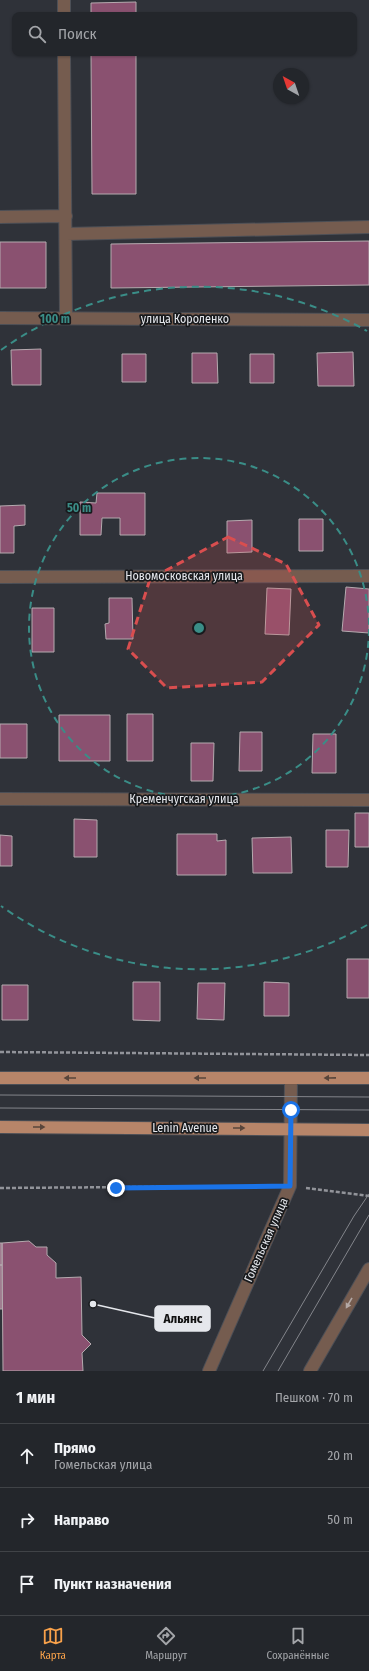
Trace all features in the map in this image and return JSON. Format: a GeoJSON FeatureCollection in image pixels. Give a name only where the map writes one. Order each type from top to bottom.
{"type":"FeatureCollection","features":[{"type":"Feature","properties":{"kind":"main road"},"geometry":{"type":"LineString","coordinates":[[0,1078],[369,1078]]}},
{"type":"Feature","properties":{"kind":"main road","name":"Lenin Avenue"},"geometry":{"type":"LineString","coordinates":[[0,1127],[291,1128],[369,1130]]}},
{"type":"Feature","properties":{"kind":"street"},"geometry":{"type":"LineString","coordinates":[[64,0],[64,12]]}},
{"type":"Feature","properties":{"kind":"street"},"geometry":{"type":"LineString","coordinates":[[64,56],[66,318]]}},
{"type":"Feature","properties":{"kind":"street"},"geometry":{"type":"LineString","coordinates":[[0,217],[66,216]]}},
{"type":"Feature","properties":{"kind":"street"},"geometry":{"type":"LineString","coordinates":[[66,234],[369,227]]}},
{"type":"Feature","properties":{"kind":"street","name":"улица Короленко"},"geometry":{"type":"LineString","coordinates":[[0,318],[369,320]]}},
{"type":"Feature","properties":{"kind":"street","name":"Новомосковская улица"},"geometry":{"type":"LineString","coordinates":[[0,577],[369,576]]}},
{"type":"Feature","properties":{"kind":"street","name":"Кременчугская улица"},"geometry":{"type":"LineString","coordinates":[[0,799],[369,800]]}},
{"type":"Feature","properties":{"kind":"street","name":"Гомельская улица"},"geometry":{"type":"LineString","coordinates":[[209,1371],[290,1186],[291,1078]]}},
{"type":"Feature","properties":{"kind":"street"},"geometry":{"type":"LineString","coordinates":[[310,1371],[369,1269]]}},
{"type":"Feature","properties":{"kind":"path"},"geometry":{"type":"LineString","coordinates":[[0,1052],[369,1055]]}},
{"type":"Feature","properties":{"kind":"path"},"geometry":{"type":"LineString","coordinates":[[0,1188],[231,1188],[290,1186],[369,1196]]}},
{"type":"Feature","properties":{"kind":"highlighted area"},"geometry":{"type":"Polygon","coordinates":[[[228,537],[286,564],[319,625],[262,682],[167,688],[128,649],[150,579],[228,537]]]}},
{"type":"Feature","properties":{"kind":"building"},"geometry":{"type":"Polygon","coordinates":[[[136,2],[136,12],[91,12],[91,3],[136,2]]]}},
{"type":"Feature","properties":{"kind":"building"},"geometry":{"type":"Polygon","coordinates":[[[91,56],[136,56],[136,194],[92,194],[91,56]]]}},
{"type":"Feature","properties":{"kind":"building"},"geometry":{"type":"Polygon","coordinates":[[[369,241],[369,285],[111,288],[111,244],[369,241]]]}},
{"type":"Feature","properties":{"kind":"building"},"geometry":{"type":"Polygon","coordinates":[[[0,242],[46,242],[46,288],[0,288],[0,242]]]}},
{"type":"Feature","properties":{"kind":"building"},"geometry":{"type":"Polygon","coordinates":[[[41,349],[41,385],[12,385],[11,350],[41,349]]]}},
{"type":"Feature","properties":{"kind":"building"},"geometry":{"type":"Polygon","coordinates":[[[353,352],[354,386],[318,386],[317,353],[353,352]]]}},
{"type":"Feature","properties":{"kind":"building"},"geometry":{"type":"Polygon","coordinates":[[[192,353],[217,353],[218,383],[192,383],[192,353]]]}},
{"type":"Feature","properties":{"kind":"building"},"geometry":{"type":"Polygon","coordinates":[[[122,354],[146,354],[146,382],[122,382],[122,354]]]}},
{"type":"Feature","properties":{"kind":"building"},"geometry":{"type":"Polygon","coordinates":[[[250,354],[274,354],[274,383],[250,383],[250,354]]]}},
{"type":"Feature","properties":{"kind":"building"},"geometry":{"type":"Polygon","coordinates":[[[97,493],[145,493],[145,535],[120,535],[120,518],[102,518],[101,535],[80,535],[80,502],[96,503],[97,493]]]}},
{"type":"Feature","properties":{"kind":"building"},"geometry":{"type":"Polygon","coordinates":[[[25,505],[25,525],[14,526],[14,553],[0,553],[0,506],[25,505]]]}},
{"type":"Feature","properties":{"kind":"building"},"geometry":{"type":"Polygon","coordinates":[[[299,519],[323,519],[323,551],[299,551],[299,519]]]}},
{"type":"Feature","properties":{"kind":"building"},"geometry":{"type":"Polygon","coordinates":[[[252,520],[252,552],[227,553],[227,521],[252,520]]]}},
{"type":"Feature","properties":{"kind":"building"},"geometry":{"type":"Polygon","coordinates":[[[346,587],[369,589],[369,633],[342,631],[346,587]]]}},
{"type":"Feature","properties":{"kind":"building"},"geometry":{"type":"Polygon","coordinates":[[[267,588],[291,589],[289,635],[265,634],[267,588]]]}},
{"type":"Feature","properties":{"kind":"building"},"geometry":{"type":"Polygon","coordinates":[[[109,598],[132,598],[133,639],[106,639],[105,624],[109,623],[109,598]]]}},
{"type":"Feature","properties":{"kind":"building"},"geometry":{"type":"Polygon","coordinates":[[[32,608],[54,608],[54,652],[32,652],[32,608]]]}},
{"type":"Feature","properties":{"kind":"building"},"geometry":{"type":"Polygon","coordinates":[[[127,714],[153,714],[153,761],[127,761],[127,714]]]}},
{"type":"Feature","properties":{"kind":"building"},"geometry":{"type":"Polygon","coordinates":[[[59,715],[110,715],[110,761],[59,761],[59,715]]]}},
{"type":"Feature","properties":{"kind":"building"},"geometry":{"type":"Polygon","coordinates":[[[0,724],[27,724],[27,758],[0,758],[0,724]]]}},
{"type":"Feature","properties":{"kind":"building"},"geometry":{"type":"Polygon","coordinates":[[[240,732],[262,732],[262,771],[239,771],[240,732]]]}},
{"type":"Feature","properties":{"kind":"building"},"geometry":{"type":"Polygon","coordinates":[[[313,734],[336,734],[336,773],[312,773],[313,734]]]}},
{"type":"Feature","properties":{"kind":"building"},"geometry":{"type":"Polygon","coordinates":[[[191,743],[214,743],[213,781],[191,781],[191,743]]]}},
{"type":"Feature","properties":{"kind":"building"},"geometry":{"type":"Polygon","coordinates":[[[355,813],[369,813],[369,847],[355,847],[355,813]]]}},
{"type":"Feature","properties":{"kind":"building"},"geometry":{"type":"Polygon","coordinates":[[[74,819],[97,820],[97,857],[74,857],[74,819]]]}},
{"type":"Feature","properties":{"kind":"building"},"geometry":{"type":"Polygon","coordinates":[[[326,830],[349,830],[348,867],[326,867],[326,830]]]}},
{"type":"Feature","properties":{"kind":"building"},"geometry":{"type":"Polygon","coordinates":[[[177,834],[217,834],[217,841],[226,840],[226,875],[177,875],[177,834]]]}},
{"type":"Feature","properties":{"kind":"building"},"geometry":{"type":"Polygon","coordinates":[[[0,835],[12,836],[12,866],[0,866],[0,835]]]}},
{"type":"Feature","properties":{"kind":"building"},"geometry":{"type":"Polygon","coordinates":[[[291,837],[292,873],[253,873],[252,838],[291,837]]]}},
{"type":"Feature","properties":{"kind":"building"},"geometry":{"type":"Polygon","coordinates":[[[347,959],[369,959],[369,998],[347,998],[347,959]]]}},
{"type":"Feature","properties":{"kind":"building"},"geometry":{"type":"Polygon","coordinates":[[[133,982],[160,982],[160,1021],[133,1020],[133,982]]]}},
{"type":"Feature","properties":{"kind":"building"},"geometry":{"type":"Polygon","coordinates":[[[264,982],[289,983],[289,1016],[264,1016],[264,982]]]}},
{"type":"Feature","properties":{"kind":"building"},"geometry":{"type":"Polygon","coordinates":[[[198,983],[225,983],[224,1020],[197,1019],[198,983]]]}},
{"type":"Feature","properties":{"kind":"building"},"geometry":{"type":"Polygon","coordinates":[[[2,985],[28,985],[28,1020],[2,1020],[2,985]]]}},
{"type":"Feature","properties":{"kind":"building"},"geometry":{"type":"Polygon","coordinates":[[[29,1241],[36,1247],[47,1247],[47,1255],[56,1263],[56,1278],[81,1277],[82,1335],[91,1344],[82,1353],[83,1371],[3,1371],[2,1243],[29,1241]]]}},
{"type":"Feature","properties":{"kind":"building"},"geometry":{"type":"Polygon","coordinates":[[[0,1243],[2,1243],[2,1265],[0,1265],[0,1243]]]}},
{"type":"Feature","properties":{"kind":"building"},"geometry":{"type":"Polygon","coordinates":[[[0,1265],[2,1265],[2,1309],[0,1309],[0,1265]]]}},
{"type":"Feature","properties":{"kind":"tram line"},"geometry":{"type":"LineString","coordinates":[[0,1095],[369,1097]]}},
{"type":"Feature","properties":{"kind":"tram line"},"geometry":{"type":"LineString","coordinates":[[0,1108],[369,1110]]}},
{"type":"Feature","properties":{"kind":"tram line"},"geometry":{"type":"LineString","coordinates":[[263,1371],[354,1216],[369,1194]]}},
{"type":"Feature","properties":{"kind":"tram line"},"geometry":{"type":"LineString","coordinates":[[278,1371],[369,1215]]}},
{"type":"Feature","properties":{"kind":"place","name":"Альянс"},"geometry":{"type":"Point","coordinates":[93,1304]}},
{"type":"Feature","properties":{"kind":"route"},"geometry":{"type":"LineString","coordinates":[[116,1188],[231,1188],[290,1186],[291,1110]]}}]}
